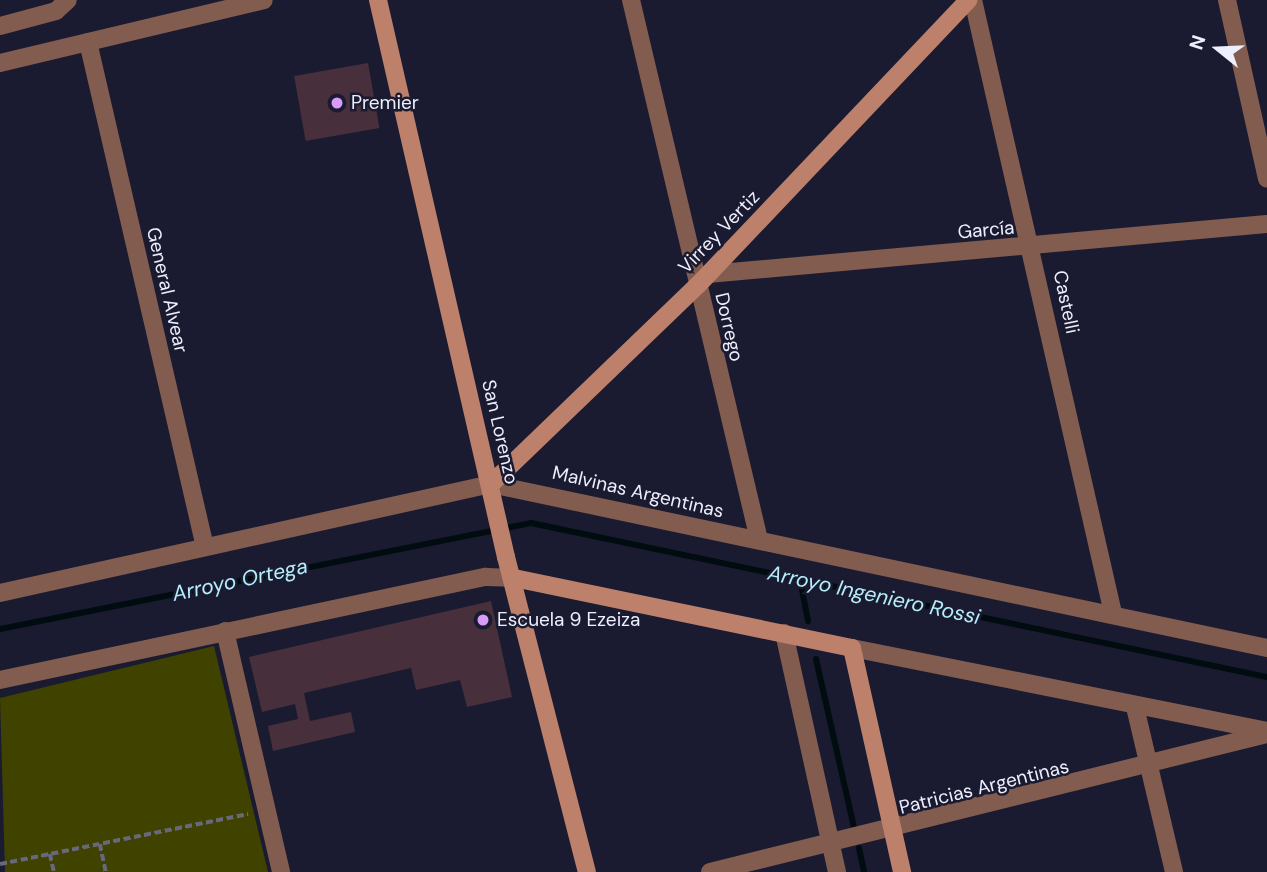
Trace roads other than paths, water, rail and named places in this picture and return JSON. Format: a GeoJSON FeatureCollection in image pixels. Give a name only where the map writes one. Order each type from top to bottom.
{"type":"FeatureCollection","features":[{"type":"Feature","properties":{"kind":"street"},"geometry":{"type":"LineString","coordinates":[[0,26],[56,11],[68,0]]}},
{"type":"Feature","properties":{"kind":"street"},"geometry":{"type":"LineString","coordinates":[[0,63],[264,0]]}},
{"type":"Feature","properties":{"kind":"street","name":"San Lorenzo"},"geometry":{"type":"LineString","coordinates":[[378,0],[506,557],[514,578],[587,872]]}},
{"type":"Feature","properties":{"kind":"street","name":"Dorrego"},"geometry":{"type":"LineString","coordinates":[[631,0],[703,279],[759,540]]}},
{"type":"Feature","properties":{"kind":"street","name":"Virrey Vertiz"},"geometry":{"type":"LineString","coordinates":[[491,484],[703,279],[970,0]]}},
{"type":"Feature","properties":{"kind":"street","name":"Castelli"},"geometry":{"type":"LineString","coordinates":[[970,0],[1032,246],[1112,614]]}},
{"type":"Feature","properties":{"kind":"street"},"geometry":{"type":"LineString","coordinates":[[1227,0],[1267,180]]}},
{"type":"Feature","properties":{"kind":"street","name":"General Alvear"},"geometry":{"type":"LineString","coordinates":[[88,42],[205,547]]}},
{"type":"Feature","properties":{"kind":"street","name":"García"},"geometry":{"type":"LineString","coordinates":[[703,279],[1267,224]]}},
{"type":"Feature","properties":{"kind":"street","name":"Malvinas Argentinas"},"geometry":{"type":"LineString","coordinates":[[0,593],[491,484],[1267,648]]}},
{"type":"Feature","properties":{"kind":"street"},"geometry":{"type":"LineString","coordinates":[[0,680],[486,577],[514,578],[1267,733]]}},
{"type":"Feature","properties":{"kind":"street"},"geometry":{"type":"LineString","coordinates":[[225,631],[281,872]]}},
{"type":"Feature","properties":{"kind":"street"},"geometry":{"type":"LineString","coordinates":[[784,633],[837,872]]}},
{"type":"Feature","properties":{"kind":"street"},"geometry":{"type":"LineString","coordinates":[[852,648],[902,872]]}},
{"type":"Feature","properties":{"kind":"street"},"geometry":{"type":"LineString","coordinates":[[1135,707],[1174,872]]}},
{"type":"Feature","properties":{"kind":"street","name":"Patricias Argentinas"},"geometry":{"type":"LineString","coordinates":[[710,872],[893,832],[1148,767],[1267,733]]}},
{"type":"Feature","properties":{"kind":"waterway","name":"Arroyo Ingeniero Rossi"},"geometry":{"type":"LineString","coordinates":[[0,629],[531,523],[1267,677]]}},
{"type":"Feature","properties":{"kind":"waterway"},"geometry":{"type":"LineString","coordinates":[[800,579],[808,621]]}},
{"type":"Feature","properties":{"kind":"waterway"},"geometry":{"type":"LineString","coordinates":[[816,659],[855,832]]}},
{"type":"Feature","properties":{"kind":"waterway"},"geometry":{"type":"LineString","coordinates":[[859,848],[864,872]]}},
{"type":"Feature","properties":{"kind":"place","name":"Premier"},"geometry":{"type":"Point","coordinates":[337,103]}},
{"type":"Feature","properties":{"kind":"place","name":"Escuela 9 Ezeiza"},"geometry":{"type":"Point","coordinates":[483,620]}},
{"type":"Feature","properties":{"kind":"water label","name":"Arroyo Ortega"},"geometry":{"type":"Point","coordinates":[240,580]}}]}
